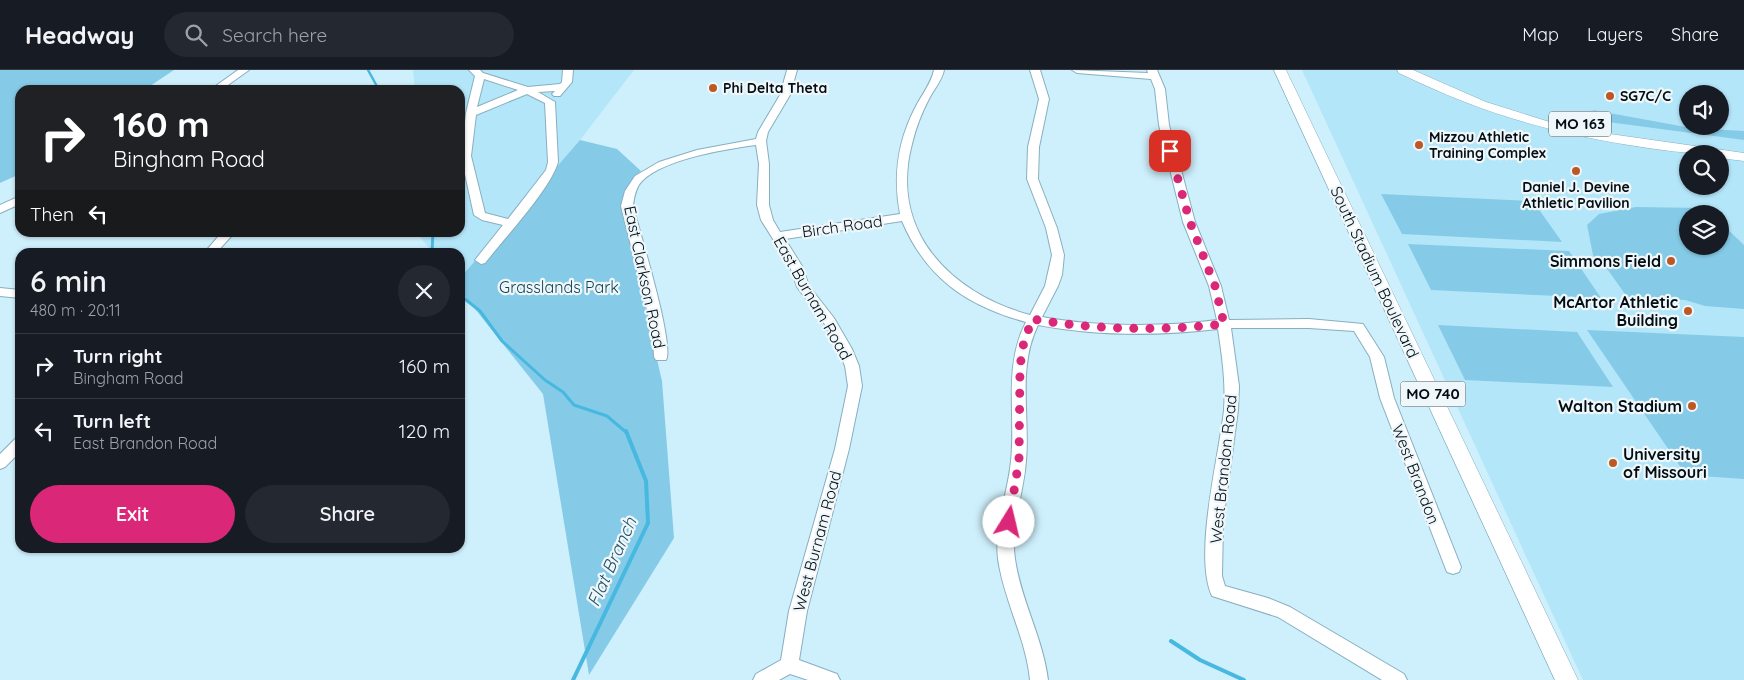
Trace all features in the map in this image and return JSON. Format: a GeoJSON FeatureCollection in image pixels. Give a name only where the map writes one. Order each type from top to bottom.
{"type":"FeatureCollection","features":[{"type":"Feature","properties":{"kind":"main road","name":"South Stadium Boulevard"},"geometry":{"type":"LineString","coordinates":[[1280,70],[1567,680]]}},
{"type":"Feature","properties":{"kind":"main road"},"geometry":{"type":"LineString","coordinates":[[1405,70],[1473,92]]}},
{"type":"Feature","properties":{"kind":"main road","name":"MO 163"},"geometry":{"type":"LineString","coordinates":[[1405,70],[1432,84],[1493,109],[1530,121],[1595,135],[1744,157]]}},
{"type":"Feature","properties":{"kind":"main road","name":"MO 163"},"geometry":{"type":"LineString","coordinates":[[1424,70],[1473,92],[1550,118],[1744,150]]}},
{"type":"Feature","properties":{"kind":"street"},"geometry":{"type":"LineString","coordinates":[[222,85],[244,70]]}},
{"type":"Feature","properties":{"kind":"street"},"geometry":{"type":"LineString","coordinates":[[481,260],[526,205],[551,170],[553,162],[553,134],[550,102],[567,82],[568,70]]}},
{"type":"Feature","properties":{"kind":"street"},"geometry":{"type":"LineString","coordinates":[[761,141],[763,132],[785,95],[792,70]]}},
{"type":"Feature","properties":{"kind":"street"},"geometry":{"type":"LineString","coordinates":[[939,70],[939,74],[908,132],[903,152],[902,194],[906,217],[912,235],[933,265],[952,283],[981,300],[1032,319],[1094,327],[1180,329],[1224,324],[1215,286],[1184,205],[1164,125],[1160,89],[1154,73],[1076,70]]}},
{"type":"Feature","properties":{"kind":"street"},"geometry":{"type":"LineString","coordinates":[[1035,70],[1043,88],[1044,98],[1043,113],[1034,144],[1032,179],[1053,234],[1059,260],[1051,289],[1032,319],[1022,349],[1019,460],[1006,556],[1015,598],[1030,634],[1038,662],[1039,680]]}},
{"type":"Feature","properties":{"kind":"street"},"geometry":{"type":"LineString","coordinates":[[510,223],[486,218],[477,209],[466,156],[478,73],[527,90],[550,102]]}},
{"type":"Feature","properties":{"kind":"street"},"geometry":{"type":"LineString","coordinates":[[471,113],[527,90],[562,87]]}},
{"type":"Feature","properties":{"kind":"street","name":"East Burnam Road"},"geometry":{"type":"LineString","coordinates":[[761,141],[764,164],[764,205],[768,220],[796,266],[803,287],[829,321],[845,349],[852,366],[855,386]]}},
{"type":"Feature","properties":{"kind":"street","name":"East Clarkson Road"},"geometry":{"type":"LineString","coordinates":[[661,357],[660,334],[627,206],[628,196],[639,178],[664,164],[761,141]]}},
{"type":"Feature","properties":{"kind":"street"},"geometry":{"type":"LineString","coordinates":[[0,210],[15,202]]}},
{"type":"Feature","properties":{"kind":"street","name":"Birch Road"},"geometry":{"type":"LineString","coordinates":[[777,236],[906,217]]}},
{"type":"Feature","properties":{"kind":"street"},"geometry":{"type":"LineString","coordinates":[[215,248],[224,237]]}},
{"type":"Feature","properties":{"kind":"street"},"geometry":{"type":"LineString","coordinates":[[0,292],[15,294]]}},
{"type":"Feature","properties":{"kind":"street","name":"West Brandon"},"geometry":{"type":"LineString","coordinates":[[1224,324],[1342,325],[1358,327],[1377,357],[1387,398],[1453,567]]}},
{"type":"Feature","properties":{"kind":"street","name":"West Brandon Road"},"geometry":{"type":"LineString","coordinates":[[1224,324],[1232,386],[1214,522],[1214,576],[1218,590],[1233,597],[1264,603],[1285,612],[1398,680]]}},
{"type":"Feature","properties":{"kind":"street","name":"West Burnam Road"},"geometry":{"type":"LineString","coordinates":[[789,665],[798,611],[842,449],[855,386]]}},
{"type":"Feature","properties":{"kind":"street"},"geometry":{"type":"LineString","coordinates":[[0,463],[13,450]]}},
{"type":"Feature","properties":{"kind":"street"},"geometry":{"type":"LineString","coordinates":[[762,680],[789,665],[831,680]]}},
{"type":"Feature","properties":{"kind":"shaded area"},"geometry":{"type":"Polygon","coordinates":[[[413,70],[634,70],[580,140],[465,272],[465,248],[429,248],[420,237],[465,237],[465,85],[414,85],[413,70]]]}},
{"type":"Feature","properties":{"kind":"shaded area","name":"University of Missouri"},"geometry":{"type":"Polygon","coordinates":[[[1302,70],[1744,70],[1744,680],[1583,680],[1302,70]]]}},
{"type":"Feature","properties":{"kind":"green space"},"geometry":{"type":"Polygon","coordinates":[[[0,70],[174,70],[152,85],[15,85],[15,176],[0,183],[0,70]]]}},
{"type":"Feature","properties":{"kind":"green space"},"geometry":{"type":"Polygon","coordinates":[[[1593,110],[1679,126],[1679,131],[1608,122],[1594,115],[1593,110]]]}},
{"type":"Feature","properties":{"kind":"green space"},"geometry":{"type":"Polygon","coordinates":[[[1729,130],[1744,131],[1744,140],[1706,135],[1729,135],[1729,130]]]}},
{"type":"Feature","properties":{"kind":"green space","name":"Grasslands Park"},"geometry":{"type":"Polygon","coordinates":[[[580,140],[617,149],[641,171],[627,188],[622,209],[662,381],[674,538],[589,675],[543,394],[465,296],[465,272],[580,140]]]}},
{"type":"Feature","properties":{"kind":"green space"},"geometry":{"type":"Polygon","coordinates":[[[1381,194],[1533,201],[1562,242],[1402,234],[1381,194]]]}},
{"type":"Feature","properties":{"kind":"green space","name":"Simmons Field"},"geometry":{"type":"Polygon","coordinates":[[[1636,207],[1679,208],[1679,255],[1729,255],[1729,231],[1744,245],[1744,309],[1705,306],[1685,300],[1627,297],[1608,270],[1602,267],[1593,255],[1587,225],[1599,214],[1636,207]]]}},
{"type":"Feature","properties":{"kind":"green space"},"geometry":{"type":"Polygon","coordinates":[[[1408,244],[1569,251],[1601,298],[1431,290],[1408,244]]]}},
{"type":"Feature","properties":{"kind":"green space"},"geometry":{"type":"Polygon","coordinates":[[[1438,325],[1577,332],[1613,387],[1465,380],[1438,325]]]}},
{"type":"Feature","properties":{"kind":"green space","name":"Walton Stadium"},"geometry":{"type":"Polygon","coordinates":[[[1587,330],[1744,337],[1744,479],[1686,475],[1587,330]]]}},
{"type":"Feature","properties":{"kind":"waterway","name":"Flat Branch"},"geometry":{"type":"LineString","coordinates":[[368,70],[376,85]]}},
{"type":"Feature","properties":{"kind":"waterway","name":"Flat Branch"},"geometry":{"type":"LineString","coordinates":[[432,248],[433,237]]}},
{"type":"Feature","properties":{"kind":"waterway","name":"Flat Branch"},"geometry":{"type":"LineString","coordinates":[[465,299],[480,311],[502,341],[545,380],[563,392],[574,405],[607,416],[627,433]]}},
{"type":"Feature","properties":{"kind":"waterway","name":"Flat Branch"},"geometry":{"type":"LineString","coordinates":[[573,680],[648,523],[646,481],[627,433]]}},
{"type":"Feature","properties":{"kind":"waterway"},"geometry":{"type":"LineString","coordinates":[[1171,641],[1200,660],[1244,680]]}},
{"type":"Feature","properties":{"kind":"place","name":"Phi Delta Theta"},"geometry":{"type":"Point","coordinates":[713,88]}},
{"type":"Feature","properties":{"kind":"place","name":"SG7C/C"},"geometry":{"type":"Point","coordinates":[1610,96]}},
{"type":"Feature","properties":{"kind":"place","name":"Mizzou Athletic Training Complex"},"geometry":{"type":"Point","coordinates":[1419,145]}},
{"type":"Feature","properties":{"kind":"place","name":"Daniel J. Devine Athletic Pavilion"},"geometry":{"type":"Point","coordinates":[1576,171]}},
{"type":"Feature","properties":{"kind":"place","name":"Simmons Field"},"geometry":{"type":"Point","coordinates":[1671,261]}},
{"type":"Feature","properties":{"kind":"place","name":"McArtor Athletic Building"},"geometry":{"type":"Point","coordinates":[1688,311]}},
{"type":"Feature","properties":{"kind":"place","name":"Walton Stadium"},"geometry":{"type":"Point","coordinates":[1692,406]}},
{"type":"Feature","properties":{"kind":"place","name":"University of Missouri"},"geometry":{"type":"Point","coordinates":[1613,463]}},
{"type":"Feature","properties":{"kind":"route"},"geometry":{"type":"LineString","coordinates":[[1009,522],[1019,460],[1022,349],[1032,319],[1094,327],[1180,329],[1224,324],[1215,286],[1190,222],[1170,151]]}}]}
